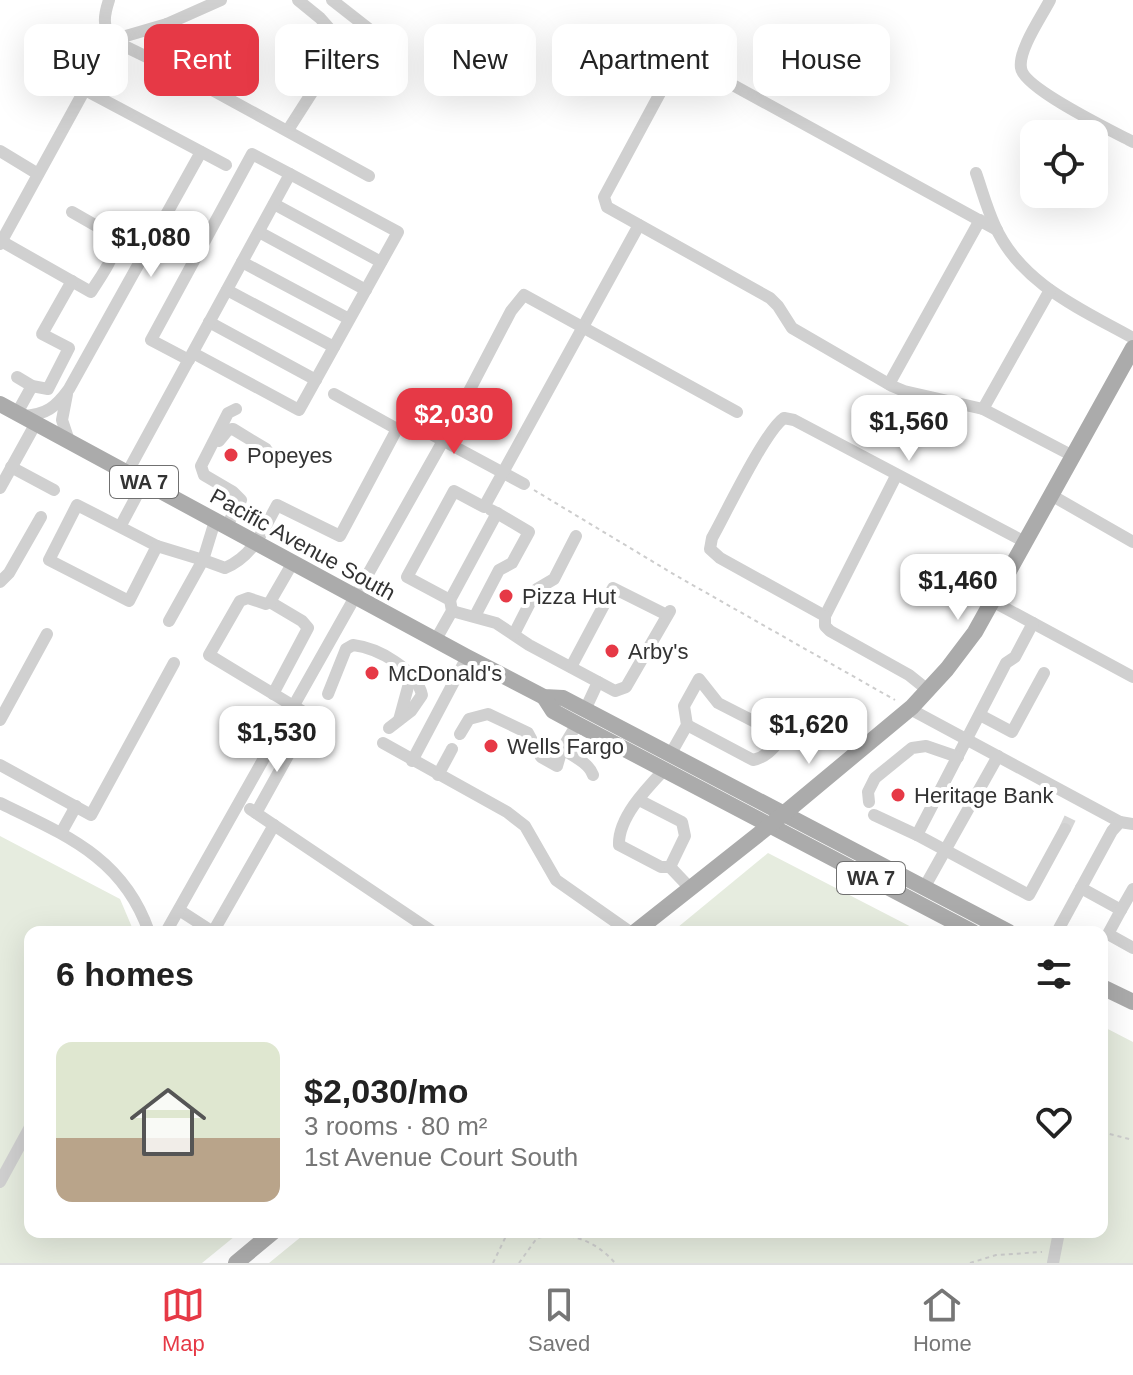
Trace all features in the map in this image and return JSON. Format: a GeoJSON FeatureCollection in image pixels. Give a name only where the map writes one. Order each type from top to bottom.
{"type":"FeatureCollection","features":[{"type":"Feature","properties":{"kind":"main road"},"geometry":{"type":"LineString","coordinates":[[640,926],[769,826],[929,691],[975,632],[1133,348]]}},
{"type":"Feature","properties":{"kind":"main road","name":"Pacific Avenue South"},"geometry":{"type":"LineString","coordinates":[[0,404],[292,564],[544,697],[553,711],[581,717],[667,763],[769,826],[961,926]]}},
{"type":"Feature","properties":{"kind":"main road","name":"Pacific Avenue South"},"geometry":{"type":"LineString","coordinates":[[667,763],[782,814],[997,926]]}},
{"type":"Feature","properties":{"kind":"main road"},"geometry":{"type":"LineString","coordinates":[[1108,990],[1133,1002]]}},
{"type":"Feature","properties":{"kind":"main road"},"geometry":{"type":"LineString","coordinates":[[236,1263],[266,1238]]}},
{"type":"Feature","properties":{"kind":"street"},"geometry":{"type":"LineString","coordinates":[[104,24],[109,0]]}},
{"type":"Feature","properties":{"kind":"street"},"geometry":{"type":"LineString","coordinates":[[167,24],[221,0]]}},
{"type":"Feature","properties":{"kind":"street"},"geometry":{"type":"LineString","coordinates":[[298,0],[325,24]]}},
{"type":"Feature","properties":{"kind":"street"},"geometry":{"type":"LineString","coordinates":[[332,0],[363,24]]}},
{"type":"Feature","properties":{"kind":"street"},"geometry":{"type":"LineString","coordinates":[[1050,0],[1023,52],[1022,73],[1038,89],[1133,142]]}},
{"type":"Feature","properties":{"kind":"street"},"geometry":{"type":"LineString","coordinates":[[997,230],[680,56],[604,197],[607,207],[770,298],[792,328],[889,384],[904,391],[983,409],[1073,456]]}},
{"type":"Feature","properties":{"kind":"street"},"geometry":{"type":"LineString","coordinates":[[72,212],[114,236],[116,241],[91,292],[1,242],[82,96]]}},
{"type":"Feature","properties":{"kind":"street"},"geometry":{"type":"LineString","coordinates":[[96,96],[226,165]]}},
{"type":"Feature","properties":{"kind":"street"},"geometry":{"type":"LineString","coordinates":[[224,96],[369,176]]}},
{"type":"Feature","properties":{"kind":"street"},"geometry":{"type":"LineString","coordinates":[[288,130],[310,96]]}},
{"type":"Feature","properties":{"kind":"street"},"geometry":{"type":"LineString","coordinates":[[0,151],[38,174]]}},
{"type":"Feature","properties":{"kind":"street"},"geometry":{"type":"LineString","coordinates":[[25,417],[49,411],[58,405],[69,389],[201,152]]}},
{"type":"Feature","properties":{"kind":"street"},"geometry":{"type":"LineString","coordinates":[[252,154],[290,174],[398,232],[299,410],[191,356],[151,340],[252,154]]}},
{"type":"Feature","properties":{"kind":"street"},"geometry":{"type":"LineString","coordinates":[[976,173],[997,230],[1017,260],[1050,290],[1133,338]]}},
{"type":"Feature","properties":{"kind":"street"},"geometry":{"type":"LineString","coordinates":[[127,473],[290,174]]}},
{"type":"Feature","properties":{"kind":"street"},"geometry":{"type":"LineString","coordinates":[[274,204],[381,262]]}},
{"type":"Feature","properties":{"kind":"street"},"geometry":{"type":"LineString","coordinates":[[889,384],[980,220]]}},
{"type":"Feature","properties":{"kind":"street"},"geometry":{"type":"LineString","coordinates":[[484,507],[639,225]]}},
{"type":"Feature","properties":{"kind":"street"},"geometry":{"type":"LineString","coordinates":[[259,232],[366,290]]}},
{"type":"Feature","properties":{"kind":"street"},"geometry":{"type":"LineString","coordinates":[[242,262],[349,319]]}},
{"type":"Feature","properties":{"kind":"street"},"geometry":{"type":"LineString","coordinates":[[17,377],[32,386],[48,389],[69,348],[42,334],[72,281]]}},
{"type":"Feature","properties":{"kind":"street"},"geometry":{"type":"LineString","coordinates":[[227,290],[334,347]]}},
{"type":"Feature","properties":{"kind":"street"},"geometry":{"type":"LineString","coordinates":[[983,409],[1050,290]]}},
{"type":"Feature","properties":{"kind":"street"},"geometry":{"type":"LineString","coordinates":[[170,926],[443,441],[511,311],[524,295],[737,412]]}},
{"type":"Feature","properties":{"kind":"street"},"geometry":{"type":"LineString","coordinates":[[209,322],[316,380]]}},
{"type":"Feature","properties":{"kind":"street"},"geometry":{"type":"LineString","coordinates":[[0,488],[11,467],[32,386]]}},
{"type":"Feature","properties":{"kind":"street"},"geometry":{"type":"LineString","coordinates":[[69,389],[62,420],[69,441]]}},
{"type":"Feature","properties":{"kind":"street"},"geometry":{"type":"LineString","coordinates":[[334,394],[397,429],[416,426],[524,484]]}},
{"type":"Feature","properties":{"kind":"street"},"geometry":{"type":"LineString","coordinates":[[202,472],[203,459],[228,413],[236,409]]}},
{"type":"Feature","properties":{"kind":"street"},"geometry":{"type":"LineString","coordinates":[[825,616],[720,558],[710,549],[712,538],[762,446],[784,418],[794,420],[1025,542]]}},
{"type":"Feature","properties":{"kind":"street"},"geometry":{"type":"LineString","coordinates":[[202,472],[228,430],[233,429],[266,449],[270,455]]}},
{"type":"Feature","properties":{"kind":"street"},"geometry":{"type":"LineString","coordinates":[[157,546],[129,601],[49,560],[77,505],[157,546],[225,568],[240,562],[256,544],[277,505],[340,536],[397,429]]}},
{"type":"Feature","properties":{"kind":"street"},"geometry":{"type":"LineString","coordinates":[[11,467],[54,490]]}},
{"type":"Feature","properties":{"kind":"street"},"geometry":{"type":"LineString","coordinates":[[169,621],[220,524],[241,500],[202,472]]}},
{"type":"Feature","properties":{"kind":"street"},"geometry":{"type":"LineString","coordinates":[[896,476],[825,616],[825,626],[909,675],[929,691]]}},
{"type":"Feature","properties":{"kind":"street"},"geometry":{"type":"LineString","coordinates":[[120,527],[144,482]]}},
{"type":"Feature","properties":{"kind":"street"},"geometry":{"type":"LineString","coordinates":[[475,616],[499,570],[512,563],[529,532],[454,491],[407,577],[451,605],[475,616],[496,623],[571,667],[615,691],[626,687],[668,613],[613,588],[571,667]]}},
{"type":"Feature","properties":{"kind":"street"},"geometry":{"type":"LineString","coordinates":[[1051,495],[1133,542]]}},
{"type":"Feature","properties":{"kind":"street"},"geometry":{"type":"LineString","coordinates":[[435,641],[497,513]]}},
{"type":"Feature","properties":{"kind":"street"},"geometry":{"type":"LineString","coordinates":[[0,582],[9,573],[41,517]]}},
{"type":"Feature","properties":{"kind":"street"},"geometry":{"type":"LineString","coordinates":[[514,634],[537,589],[554,579],[576,536]]}},
{"type":"Feature","properties":{"kind":"street"},"geometry":{"type":"LineString","coordinates":[[256,813],[310,716],[209,655],[240,601],[248,598],[266,604],[270,602],[292,564]]}},
{"type":"Feature","properties":{"kind":"street"},"geometry":{"type":"LineString","coordinates":[[992,601],[1133,677]]}},
{"type":"Feature","properties":{"kind":"street"},"geometry":{"type":"LineString","coordinates":[[270,602],[308,628],[273,694]]}},
{"type":"Feature","properties":{"kind":"street"},"geometry":{"type":"LineString","coordinates":[[917,835],[1006,663],[1015,657],[1033,623]]}},
{"type":"Feature","properties":{"kind":"street"},"geometry":{"type":"LineString","coordinates":[[0,720],[47,634]]}},
{"type":"Feature","properties":{"kind":"street"},"geometry":{"type":"LineString","coordinates":[[328,694],[346,649],[353,645],[361,646],[398,664],[420,687],[422,695],[419,703],[394,724]]}},
{"type":"Feature","properties":{"kind":"street"},"geometry":{"type":"LineString","coordinates":[[412,761],[467,657]]}},
{"type":"Feature","properties":{"kind":"street"},"geometry":{"type":"LineString","coordinates":[[0,765],[91,815],[174,663]]}},
{"type":"Feature","properties":{"kind":"street"},"geometry":{"type":"LineString","coordinates":[[980,715],[1012,732],[1044,673]]}},
{"type":"Feature","properties":{"kind":"street"},"geometry":{"type":"LineString","coordinates":[[689,887],[670,867],[661,867],[619,845],[619,835],[639,800],[667,763],[687,725],[684,706],[699,679],[718,703],[769,729],[795,719],[806,720],[861,747]]}},
{"type":"Feature","properties":{"kind":"street"},"geometry":{"type":"LineString","coordinates":[[460,734],[469,719],[488,714],[528,733],[539,754],[557,766],[562,749],[598,682]]}},
{"type":"Feature","properties":{"kind":"street"},"geometry":{"type":"LineString","coordinates":[[910,709],[1126,823],[1081,888],[1060,926]]}},
{"type":"Feature","properties":{"kind":"street"},"geometry":{"type":"LineString","coordinates":[[687,725],[755,760],[767,754],[798,722],[806,720]]}},
{"type":"Feature","properties":{"kind":"street"},"geometry":{"type":"LineString","coordinates":[[383,743],[507,812],[525,826],[556,880],[623,926]]}},
{"type":"Feature","properties":{"kind":"street"},"geometry":{"type":"LineString","coordinates":[[869,802],[868,792],[875,778],[912,748],[926,746],[958,757]]}},
{"type":"Feature","properties":{"kind":"street"},"geometry":{"type":"LineString","coordinates":[[438,775],[452,749]]}},
{"type":"Feature","properties":{"kind":"street"},"geometry":{"type":"LineString","coordinates":[[562,749],[585,764],[593,775]]}},
{"type":"Feature","properties":{"kind":"street"},"geometry":{"type":"LineString","coordinates":[[924,888],[998,756]]}},
{"type":"Feature","properties":{"kind":"street"},"geometry":{"type":"LineString","coordinates":[[639,800],[682,822],[685,836],[670,867]]}},
{"type":"Feature","properties":{"kind":"street"},"geometry":{"type":"LineString","coordinates":[[1072,814],[1080,800]]}},
{"type":"Feature","properties":{"kind":"street"},"geometry":{"type":"LineString","coordinates":[[241,802],[424,926]]}},
{"type":"Feature","properties":{"kind":"street"},"geometry":{"type":"LineString","coordinates":[[0,803],[85,847],[113,870],[135,901],[146,926]]}},
{"type":"Feature","properties":{"kind":"street"},"geometry":{"type":"LineString","coordinates":[[61,833],[76,806]]}},
{"type":"Feature","properties":{"kind":"street"},"geometry":{"type":"LineString","coordinates":[[874,815],[1029,895],[1065,829]]}},
{"type":"Feature","properties":{"kind":"street"},"geometry":{"type":"LineString","coordinates":[[216,926],[274,825]]}},
{"type":"Feature","properties":{"kind":"street"},"geometry":{"type":"LineString","coordinates":[[1081,888],[1121,910]]}},
{"type":"Feature","properties":{"kind":"street"},"geometry":{"type":"LineString","coordinates":[[1133,889],[1108,934],[1133,948]]}},
{"type":"Feature","properties":{"kind":"street"},"geometry":{"type":"LineString","coordinates":[[179,910],[204,926]]}},
{"type":"Feature","properties":{"kind":"street"},"geometry":{"type":"LineString","coordinates":[[0,1182],[24,1138]]}},
{"type":"Feature","properties":{"kind":"street"},"geometry":{"type":"LineString","coordinates":[[17,1150],[24,1154]]}},
{"type":"Feature","properties":{"kind":"path"},"geometry":{"type":"LineString","coordinates":[[524,484],[675,575],[910,709]]}},
{"type":"Feature","properties":{"kind":"path"},"geometry":{"type":"LineString","coordinates":[[1108,1134],[1133,1140]]}},
{"type":"Feature","properties":{"kind":"path"},"geometry":{"type":"LineString","coordinates":[[493,1263],[505,1238]]}},
{"type":"Feature","properties":{"kind":"path"},"geometry":{"type":"LineString","coordinates":[[519,1263],[537,1238]]}},
{"type":"Feature","properties":{"kind":"path"},"geometry":{"type":"LineString","coordinates":[[579,1238],[595,1244],[615,1263]]}},
{"type":"Feature","properties":{"kind":"path"},"geometry":{"type":"LineString","coordinates":[[970,1263],[996,1255],[1054,1257]]}},
{"type":"Feature","properties":{"kind":"shaded area"},"geometry":{"type":"Polygon","coordinates":[[[0,836],[120,899],[131,926],[24,926],[24,1238],[233,1238],[202,1263],[0,1263],[0,836]]]}},
{"type":"Feature","properties":{"kind":"shaded area"},"geometry":{"type":"Polygon","coordinates":[[[768,853],[909,926],[679,926],[768,853]]]}},
{"type":"Feature","properties":{"kind":"shaded area"},"geometry":{"type":"Polygon","coordinates":[[[1108,1029],[1133,1042],[1133,1263],[269,1263],[300,1238],[1108,1238],[1108,1029]]]}},
{"type":"Feature","properties":{"kind":"tunnel"},"geometry":{"type":"LineString","coordinates":[[1065,829],[1072,814]]}},
{"type":"Feature","properties":{"kind":"place","name":"Popeyes"},"geometry":{"type":"Point","coordinates":[231,455]}},
{"type":"Feature","properties":{"kind":"place","name":"Pizza Hut"},"geometry":{"type":"Point","coordinates":[506,596]}},
{"type":"Feature","properties":{"kind":"place","name":"Arby's"},"geometry":{"type":"Point","coordinates":[612,651]}},
{"type":"Feature","properties":{"kind":"place","name":"McDonald's"},"geometry":{"type":"Point","coordinates":[372,673]}},
{"type":"Feature","properties":{"kind":"place","name":"Wells Fargo"},"geometry":{"type":"Point","coordinates":[491,746]}},
{"type":"Feature","properties":{"kind":"place","name":"Heritage Bank"},"geometry":{"type":"Point","coordinates":[898,795]}}]}
